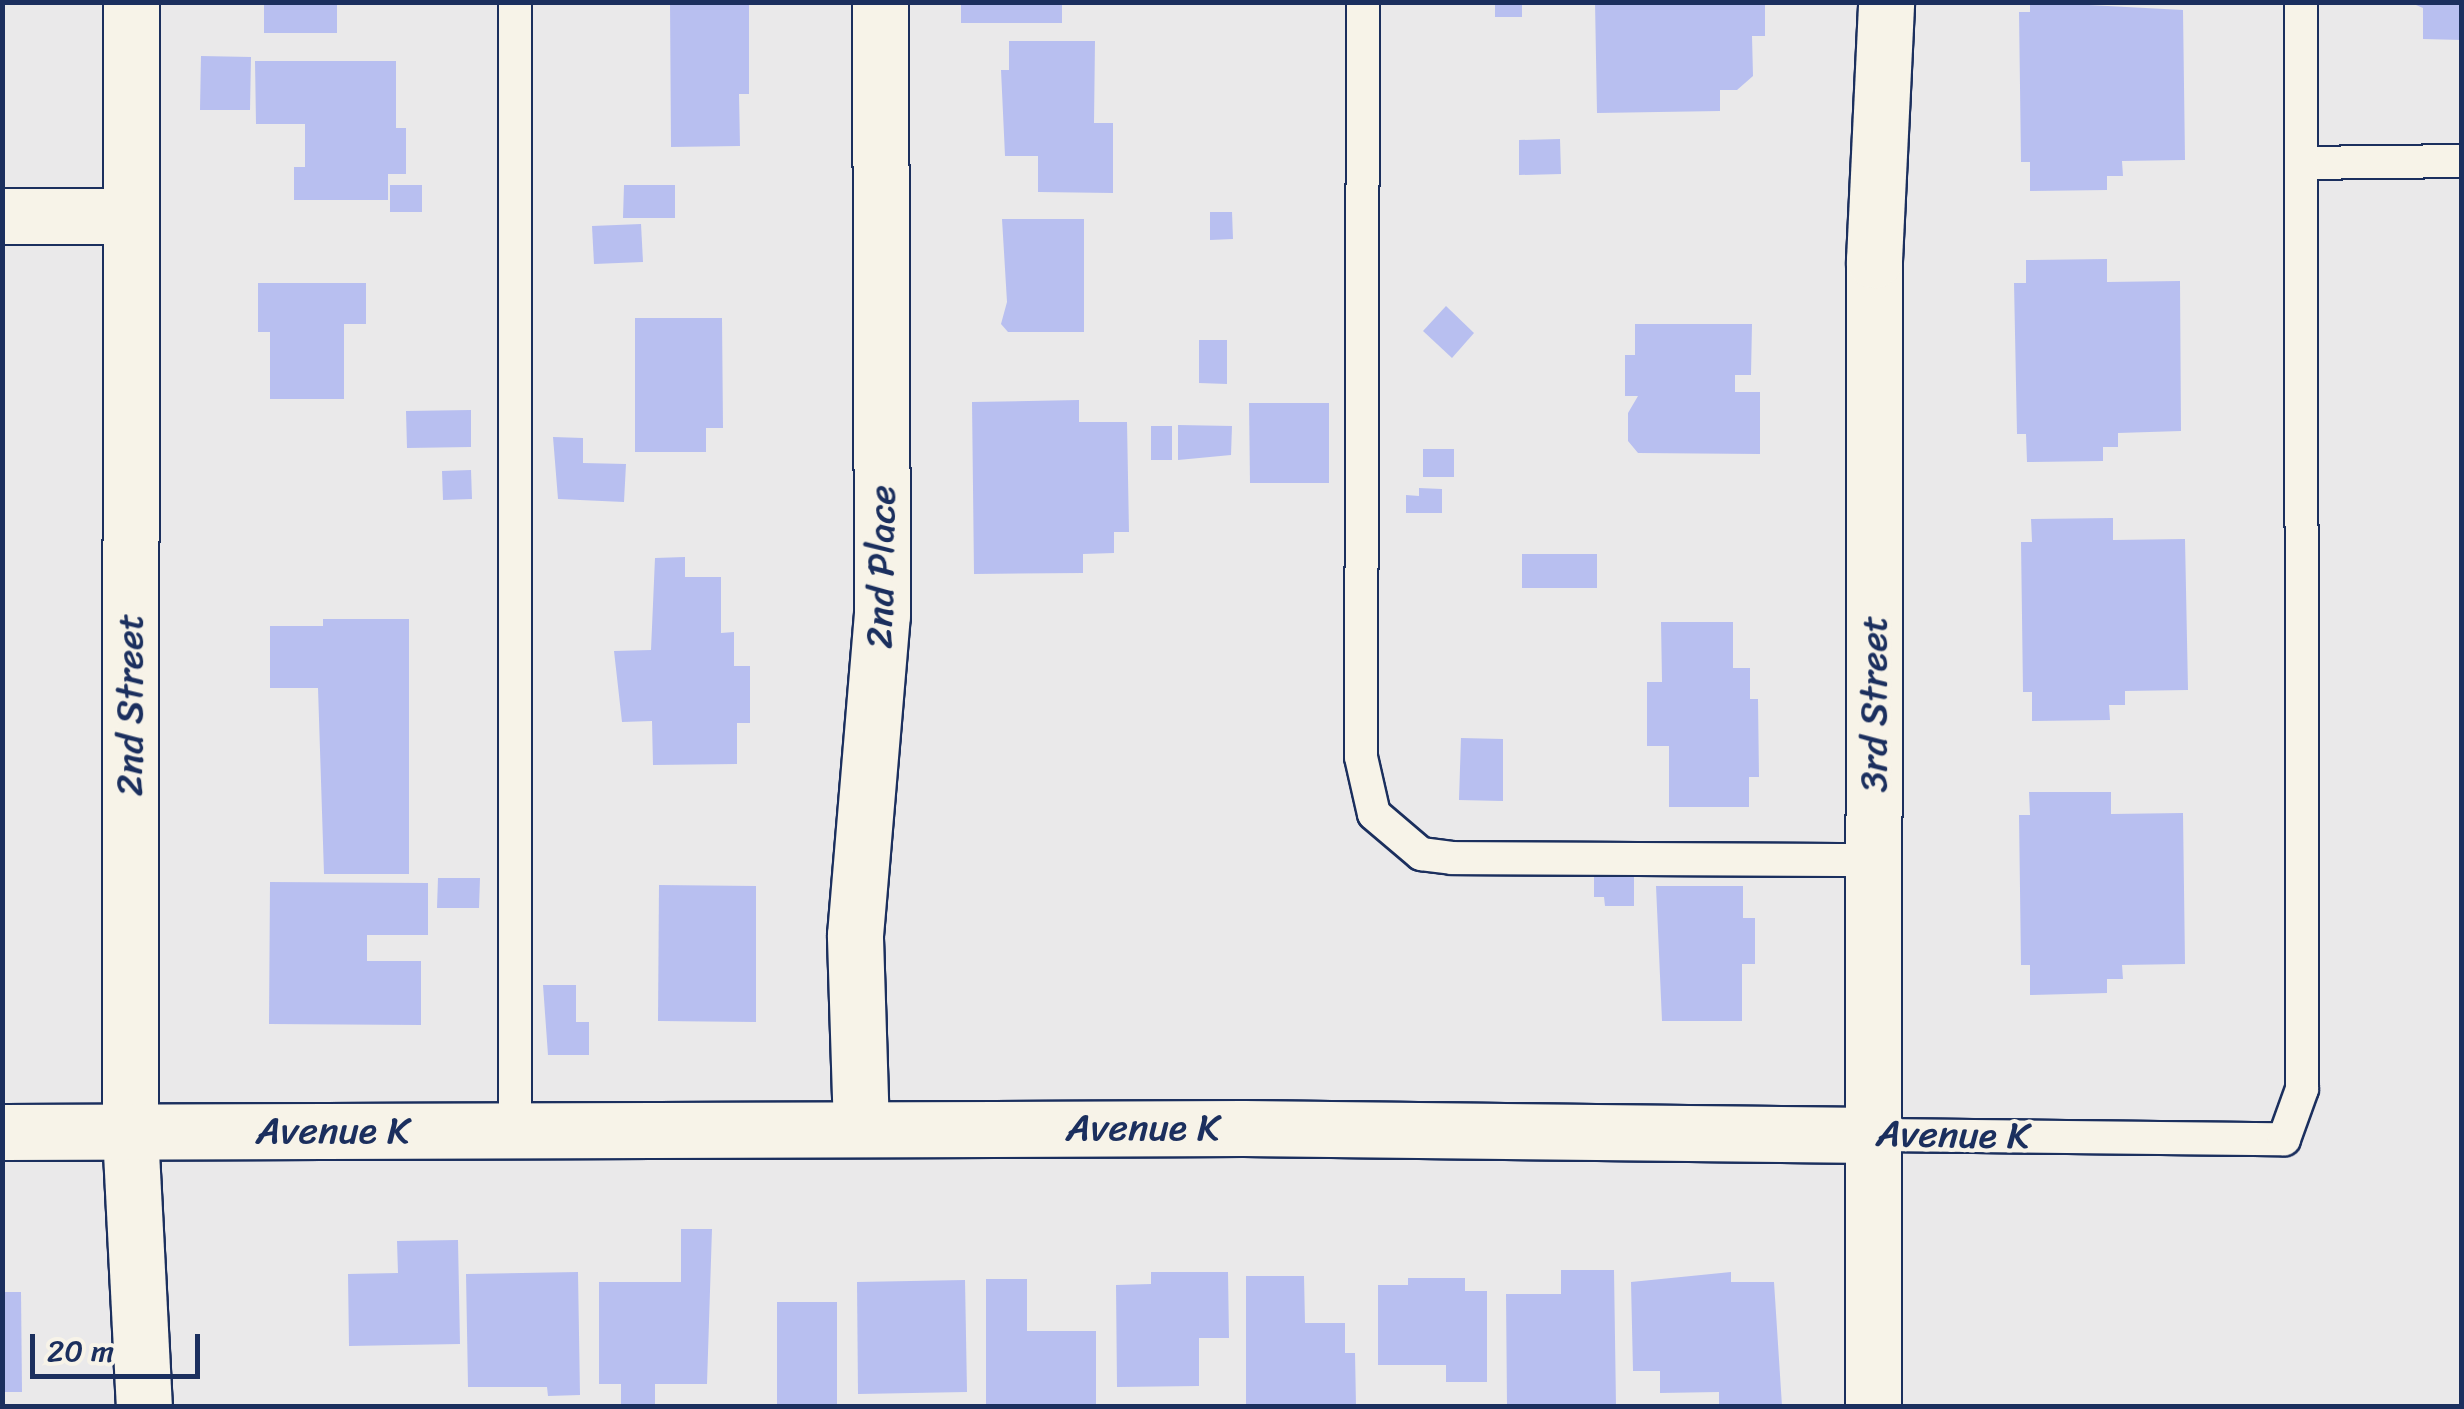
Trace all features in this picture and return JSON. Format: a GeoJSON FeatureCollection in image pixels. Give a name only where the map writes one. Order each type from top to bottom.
{"type":"FeatureCollection","features":[{"type":"Feature","properties":{"kind":"street","name":"2nd Street"},"geometry":{"type":"LineString","coordinates":[[131,2],[130,1132],[144,1406]]}},
{"type":"Feature","properties":{"kind":"street","name":"2nd Place"},"geometry":{"type":"LineString","coordinates":[[861,1129],[855,934],[882,614],[880,2]]}},
{"type":"Feature","properties":{"kind":"street","name":"3rd Street"},"geometry":{"type":"LineString","coordinates":[[1873,1406],[1874,260],[1886,2]]}},
{"type":"Feature","properties":{"kind":"street"},"geometry":{"type":"LineString","coordinates":[[2,216],[130,216]]}},
{"type":"Feature","properties":{"kind":"street","name":"Avenue K"},"geometry":{"type":"LineString","coordinates":[[2,1132],[861,1129],[1873,1134]]}},
{"type":"Feature","properties":{"kind":"lane"},"geometry":{"type":"LineString","coordinates":[[515,2],[515,1130]]}},
{"type":"Feature","properties":{"kind":"lane"},"geometry":{"type":"LineString","coordinates":[[1363,2],[1361,757],[1374,814],[1421,854],[1452,858],[1874,860]]}},
{"type":"Feature","properties":{"kind":"lane"},"geometry":{"type":"LineString","coordinates":[[2302,2],[2302,163],[2462,161]]}},
{"type":"Feature","properties":{"kind":"lane","name":"Avenue K"},"geometry":{"type":"LineString","coordinates":[[1873,1134],[2284,1139],[2302,1089],[2302,163]]}},
{"type":"Feature","properties":{"kind":"building"},"geometry":{"type":"Polygon","coordinates":[[[264,2],[337,2],[337,33],[264,33],[264,2]]]}},
{"type":"Feature","properties":{"kind":"building"},"geometry":{"type":"Polygon","coordinates":[[[670,2],[749,2],[749,94],[739,94],[740,146],[671,147],[670,2]]]}},
{"type":"Feature","properties":{"kind":"building"},"geometry":{"type":"Polygon","coordinates":[[[961,2],[1062,2],[1062,23],[961,23],[961,2]]]}},
{"type":"Feature","properties":{"kind":"building"},"geometry":{"type":"Polygon","coordinates":[[[1495,2],[1522,2],[1522,17],[1495,17],[1495,2]]]}},
{"type":"Feature","properties":{"kind":"building"},"geometry":{"type":"Polygon","coordinates":[[[1595,2],[1765,2],[1765,36],[1752,36],[1753,76],[1737,90],[1720,90],[1720,111],[1597,113],[1595,2]]]}},
{"type":"Feature","properties":{"kind":"building"},"geometry":{"type":"Polygon","coordinates":[[[2030,2],[2183,10],[2185,160],[2122,161],[2123,176],[2107,176],[2107,190],[2030,191],[2030,162],[2021,162],[2019,12],[2030,12],[2030,2]]]}},
{"type":"Feature","properties":{"kind":"building"},"geometry":{"type":"Polygon","coordinates":[[[2409,2],[2462,2],[2462,40],[2423,39],[2423,8],[2409,2]]]}},
{"type":"Feature","properties":{"kind":"building"},"geometry":{"type":"Polygon","coordinates":[[[1009,41],[1095,41],[1094,123],[1113,123],[1113,193],[1038,192],[1038,156],[1005,156],[1001,70],[1009,70],[1009,41]]]}},
{"type":"Feature","properties":{"kind":"building"},"geometry":{"type":"Polygon","coordinates":[[[201,56],[251,57],[250,110],[200,110],[201,56]]]}},
{"type":"Feature","properties":{"kind":"building"},"geometry":{"type":"Polygon","coordinates":[[[255,61],[396,61],[396,128],[406,128],[406,174],[388,174],[388,200],[294,200],[294,167],[305,167],[305,124],[256,124],[255,61]]]}},
{"type":"Feature","properties":{"kind":"building"},"geometry":{"type":"Polygon","coordinates":[[[1560,139],[1561,174],[1519,175],[1519,140],[1560,139]]]}},
{"type":"Feature","properties":{"kind":"building"},"geometry":{"type":"Polygon","coordinates":[[[390,185],[422,185],[422,212],[390,212],[390,185]]]}},
{"type":"Feature","properties":{"kind":"building"},"geometry":{"type":"Polygon","coordinates":[[[624,185],[675,185],[675,218],[623,218],[624,185]]]}},
{"type":"Feature","properties":{"kind":"building"},"geometry":{"type":"Polygon","coordinates":[[[1210,212],[1232,212],[1233,239],[1210,240],[1210,212]]]}},
{"type":"Feature","properties":{"kind":"building"},"geometry":{"type":"Polygon","coordinates":[[[1002,219],[1084,219],[1084,332],[1008,332],[1001,324],[1007,302],[1002,219]]]}},
{"type":"Feature","properties":{"kind":"building"},"geometry":{"type":"Polygon","coordinates":[[[641,224],[643,262],[594,264],[592,226],[641,224]]]}},
{"type":"Feature","properties":{"kind":"building"},"geometry":{"type":"Polygon","coordinates":[[[2107,259],[2107,282],[2180,281],[2181,431],[2118,433],[2118,447],[2103,447],[2103,461],[2027,462],[2026,434],[2017,434],[2014,283],[2026,283],[2026,260],[2107,259]]]}},
{"type":"Feature","properties":{"kind":"building"},"geometry":{"type":"Polygon","coordinates":[[[258,283],[366,283],[366,324],[344,324],[344,399],[270,399],[270,332],[258,332],[258,283]]]}},
{"type":"Feature","properties":{"kind":"building"},"geometry":{"type":"Polygon","coordinates":[[[1446,306],[1474,333],[1452,358],[1423,331],[1446,306]]]}},
{"type":"Feature","properties":{"kind":"building"},"geometry":{"type":"Polygon","coordinates":[[[635,318],[722,318],[723,428],[706,428],[706,452],[635,452],[635,318]]]}},
{"type":"Feature","properties":{"kind":"building"},"geometry":{"type":"Polygon","coordinates":[[[1635,324],[1752,324],[1751,375],[1735,375],[1735,392],[1760,392],[1760,454],[1638,453],[1628,441],[1628,413],[1638,396],[1625,396],[1625,355],[1635,355],[1635,324]]]}},
{"type":"Feature","properties":{"kind":"building"},"geometry":{"type":"Polygon","coordinates":[[[1199,340],[1227,340],[1227,384],[1199,383],[1199,340]]]}},
{"type":"Feature","properties":{"kind":"building"},"geometry":{"type":"Polygon","coordinates":[[[1079,400],[1079,422],[1127,422],[1129,532],[1114,532],[1114,553],[1083,554],[1083,573],[974,574],[972,402],[1079,400]]]}},
{"type":"Feature","properties":{"kind":"building"},"geometry":{"type":"Polygon","coordinates":[[[1249,403],[1329,403],[1329,483],[1250,483],[1249,403]]]}},
{"type":"Feature","properties":{"kind":"building"},"geometry":{"type":"Polygon","coordinates":[[[471,410],[471,447],[407,448],[406,411],[471,410]]]}},
{"type":"Feature","properties":{"kind":"building"},"geometry":{"type":"Polygon","coordinates":[[[1178,425],[1232,426],[1231,455],[1178,460],[1178,425]]]}},
{"type":"Feature","properties":{"kind":"building"},"geometry":{"type":"Polygon","coordinates":[[[1151,426],[1172,426],[1172,460],[1151,460],[1151,426]]]}},
{"type":"Feature","properties":{"kind":"building"},"geometry":{"type":"Polygon","coordinates":[[[553,437],[583,438],[583,463],[626,464],[624,502],[558,499],[553,437]]]}},
{"type":"Feature","properties":{"kind":"building"},"geometry":{"type":"Polygon","coordinates":[[[1423,449],[1454,449],[1454,477],[1423,477],[1423,449]]]}},
{"type":"Feature","properties":{"kind":"building"},"geometry":{"type":"Polygon","coordinates":[[[471,470],[472,499],[443,500],[442,471],[471,470]]]}},
{"type":"Feature","properties":{"kind":"building"},"geometry":{"type":"Polygon","coordinates":[[[1419,488],[1442,489],[1442,513],[1406,513],[1406,495],[1419,496],[1419,488]]]}},
{"type":"Feature","properties":{"kind":"building"},"geometry":{"type":"Polygon","coordinates":[[[2113,518],[2113,540],[2185,539],[2188,690],[2125,691],[2125,705],[2109,705],[2110,720],[2032,721],[2032,692],[2023,692],[2021,542],[2032,542],[2031,519],[2113,518]]]}},
{"type":"Feature","properties":{"kind":"building"},"geometry":{"type":"Polygon","coordinates":[[[1522,554],[1597,554],[1597,588],[1522,588],[1522,554]]]}},
{"type":"Feature","properties":{"kind":"building"},"geometry":{"type":"Polygon","coordinates":[[[685,557],[685,577],[721,577],[721,633],[734,632],[734,666],[750,666],[750,723],[737,723],[737,764],[653,765],[652,721],[622,722],[614,651],[651,650],[655,558],[685,557]]]}},
{"type":"Feature","properties":{"kind":"building"},"geometry":{"type":"Polygon","coordinates":[[[323,619],[409,619],[409,874],[324,874],[318,688],[270,688],[270,626],[323,626],[323,619]]]}},
{"type":"Feature","properties":{"kind":"building"},"geometry":{"type":"Polygon","coordinates":[[[1661,622],[1733,622],[1733,668],[1750,668],[1750,699],[1758,699],[1759,777],[1749,777],[1749,807],[1669,807],[1669,746],[1647,746],[1647,682],[1662,682],[1661,622]]]}},
{"type":"Feature","properties":{"kind":"building"},"geometry":{"type":"Polygon","coordinates":[[[1461,738],[1503,739],[1503,801],[1459,800],[1461,738]]]}},
{"type":"Feature","properties":{"kind":"building"},"geometry":{"type":"Polygon","coordinates":[[[2029,792],[2111,792],[2111,814],[2183,813],[2185,964],[2122,965],[2123,979],[2107,979],[2107,993],[2030,995],[2030,965],[2021,965],[2019,815],[2030,815],[2029,792]]]}},
{"type":"Feature","properties":{"kind":"building"},"geometry":{"type":"Polygon","coordinates":[[[1594,877],[1634,877],[1634,906],[1605,906],[1604,897],[1594,897],[1594,877]]]}},
{"type":"Feature","properties":{"kind":"building"},"geometry":{"type":"Polygon","coordinates":[[[438,878],[480,878],[479,908],[437,908],[438,878]]]}},
{"type":"Feature","properties":{"kind":"building"},"geometry":{"type":"Polygon","coordinates":[[[270,882],[428,883],[428,935],[367,935],[367,961],[421,961],[421,1025],[269,1024],[270,882]]]}},
{"type":"Feature","properties":{"kind":"building"},"geometry":{"type":"Polygon","coordinates":[[[659,885],[756,886],[756,1022],[658,1021],[659,885]]]}},
{"type":"Feature","properties":{"kind":"building"},"geometry":{"type":"Polygon","coordinates":[[[1656,886],[1743,886],[1743,918],[1755,918],[1755,964],[1742,964],[1742,1021],[1662,1021],[1656,886]]]}},
{"type":"Feature","properties":{"kind":"building"},"geometry":{"type":"Polygon","coordinates":[[[543,985],[576,985],[576,1022],[589,1022],[589,1055],[548,1055],[543,985]]]}},
{"type":"Feature","properties":{"kind":"building"},"geometry":{"type":"Polygon","coordinates":[[[681,1229],[712,1229],[707,1384],[655,1384],[655,1405],[621,1405],[621,1384],[599,1384],[599,1282],[681,1282],[681,1229]]]}},
{"type":"Feature","properties":{"kind":"building"},"geometry":{"type":"Polygon","coordinates":[[[458,1240],[460,1344],[349,1346],[348,1274],[398,1273],[397,1241],[458,1240]]]}},
{"type":"Feature","properties":{"kind":"building"},"geometry":{"type":"Polygon","coordinates":[[[1561,1270],[1614,1270],[1616,1406],[1507,1406],[1506,1294],[1561,1294],[1561,1270]]]}},
{"type":"Feature","properties":{"kind":"building"},"geometry":{"type":"Polygon","coordinates":[[[578,1272],[580,1395],[548,1396],[547,1387],[468,1387],[466,1274],[578,1272]]]}},
{"type":"Feature","properties":{"kind":"building"},"geometry":{"type":"Polygon","coordinates":[[[1151,1272],[1228,1272],[1229,1338],[1199,1338],[1199,1386],[1117,1387],[1116,1285],[1151,1284],[1151,1272]]]}},
{"type":"Feature","properties":{"kind":"building"},"geometry":{"type":"Polygon","coordinates":[[[1731,1272],[1731,1282],[1774,1282],[1782,1406],[1719,1406],[1719,1392],[1660,1393],[1660,1371],[1633,1371],[1631,1282],[1731,1272]]]}},
{"type":"Feature","properties":{"kind":"building"},"geometry":{"type":"Polygon","coordinates":[[[1246,1276],[1304,1276],[1305,1323],[1345,1323],[1345,1353],[1355,1353],[1356,1406],[1246,1406],[1246,1276]]]}},
{"type":"Feature","properties":{"kind":"building"},"geometry":{"type":"Polygon","coordinates":[[[1408,1278],[1465,1278],[1465,1291],[1487,1291],[1487,1382],[1446,1382],[1446,1365],[1378,1365],[1378,1285],[1408,1285],[1408,1278]]]}},
{"type":"Feature","properties":{"kind":"building"},"geometry":{"type":"Polygon","coordinates":[[[986,1279],[1027,1279],[1027,1331],[1096,1331],[1096,1406],[986,1406],[986,1279]]]}},
{"type":"Feature","properties":{"kind":"building"},"geometry":{"type":"Polygon","coordinates":[[[965,1280],[967,1392],[858,1394],[857,1282],[965,1280]]]}},
{"type":"Feature","properties":{"kind":"building"},"geometry":{"type":"Polygon","coordinates":[[[2,1292],[21,1292],[22,1392],[2,1392],[2,1292]]]}},
{"type":"Feature","properties":{"kind":"building"},"geometry":{"type":"Polygon","coordinates":[[[777,1302],[837,1302],[837,1406],[777,1406],[777,1302]]]}}]}
